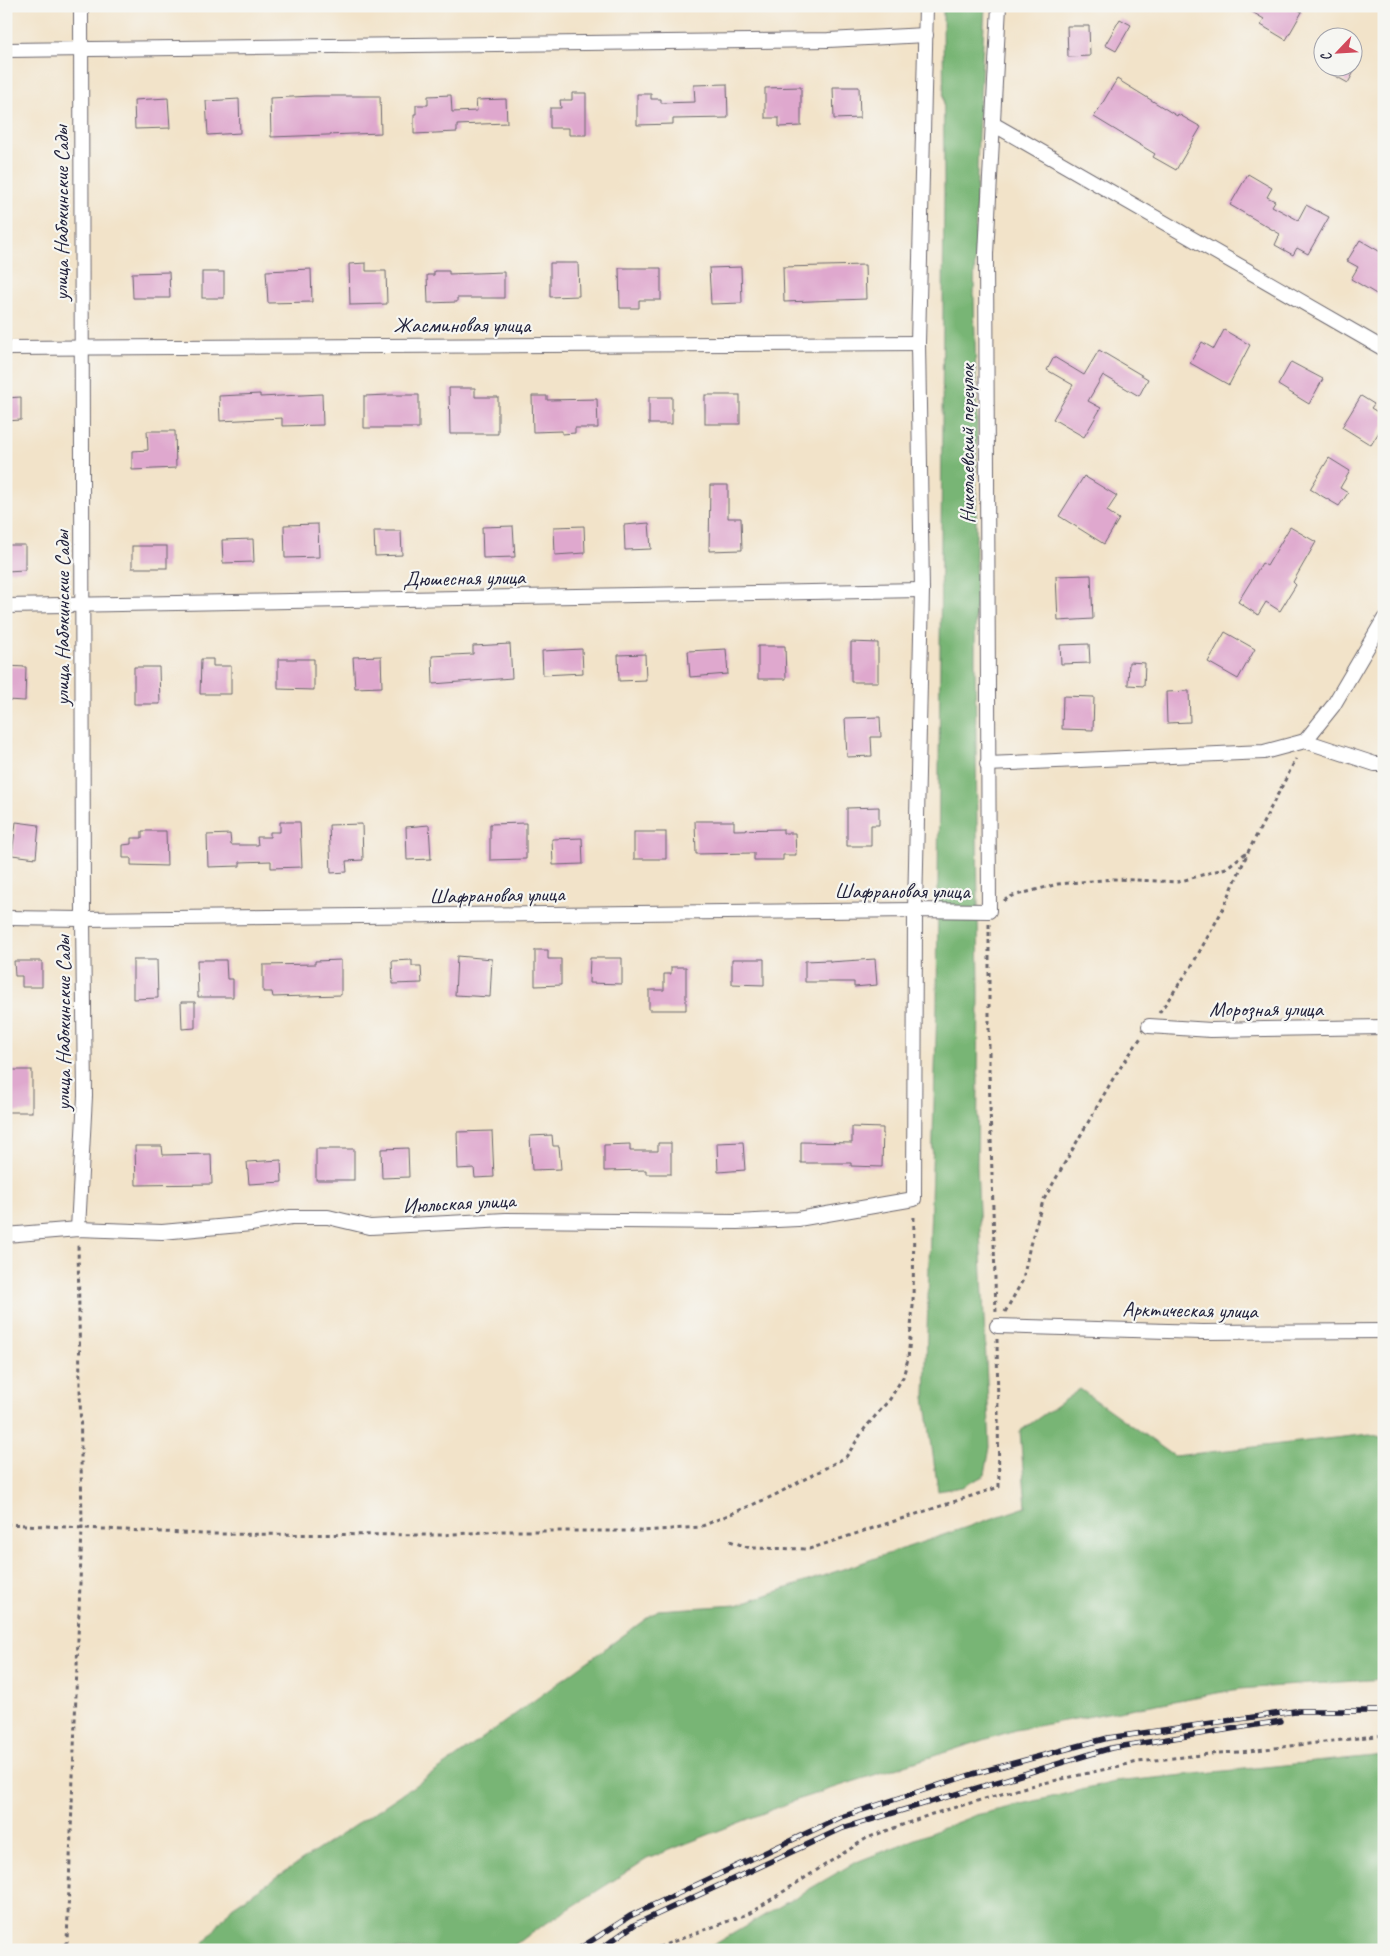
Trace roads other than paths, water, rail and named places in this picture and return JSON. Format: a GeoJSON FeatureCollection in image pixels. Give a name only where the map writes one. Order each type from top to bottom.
{"type":"FeatureCollection","features":[{"type":"Feature","properties":{"kind":"street","name":"улица Набокинские Сады"},"geometry":{"type":"LineString","coordinates":[[78,1229],[86,1096],[83,919],[81,6]]}},
{"type":"Feature","properties":{"kind":"street"},"geometry":{"type":"LineString","coordinates":[[915,910],[922,590],[918,343],[926,6]]}},
{"type":"Feature","properties":{"kind":"street","name":"Николаевский переулок"},"geometry":{"type":"LineString","coordinates":[[989,911],[986,254],[999,6]]}},
{"type":"Feature","properties":{"kind":"street"},"geometry":{"type":"LineString","coordinates":[[6,50],[828,40],[926,35]]}},
{"type":"Feature","properties":{"kind":"street"},"geometry":{"type":"LineString","coordinates":[[993,124],[1384,349]]}},
{"type":"Feature","properties":{"kind":"street","name":"Жасминовая улица"},"geometry":{"type":"LineString","coordinates":[[6,348],[918,343]]}},
{"type":"Feature","properties":{"kind":"street","name":"Дюшесная улица"},"geometry":{"type":"LineString","coordinates":[[6,606],[922,590]]}},
{"type":"Feature","properties":{"kind":"street"},"geometry":{"type":"LineString","coordinates":[[1306,741],[1333,706],[1384,619]]}},
{"type":"Feature","properties":{"kind":"street"},"geometry":{"type":"LineString","coordinates":[[987,764],[1264,752],[1306,741],[1375,764],[1384,764]]}},
{"type":"Feature","properties":{"kind":"street","name":"Шафрановая улица"},"geometry":{"type":"LineString","coordinates":[[6,918],[83,919],[915,910],[989,911]]}},
{"type":"Feature","properties":{"kind":"street","name":"Июльская улица"},"geometry":{"type":"LineString","coordinates":[[6,1235],[78,1229],[162,1232],[251,1224],[291,1217],[328,1217],[370,1227],[506,1220],[737,1222],[798,1219],[914,1199],[915,910]]}},
{"type":"Feature","properties":{"kind":"street","name":"Морозная улица"},"geometry":{"type":"LineString","coordinates":[[1149,1026],[1211,1030],[1384,1027]]}},
{"type":"Feature","properties":{"kind":"street","name":"Арктическая улица"},"geometry":{"type":"LineString","coordinates":[[997,1326],[1202,1332],[1384,1331]]}},
{"type":"Feature","properties":{"kind":"railway"},"geometry":{"type":"LineString","coordinates":[[577,1950],[630,1916],[841,1817],[973,1774],[1108,1738],[1295,1711],[1384,1711]]}},
{"type":"Feature","properties":{"kind":"railway"},"geometry":{"type":"LineString","coordinates":[[599,1950],[634,1925],[843,1828],[1111,1748],[1281,1721]]}}]}
